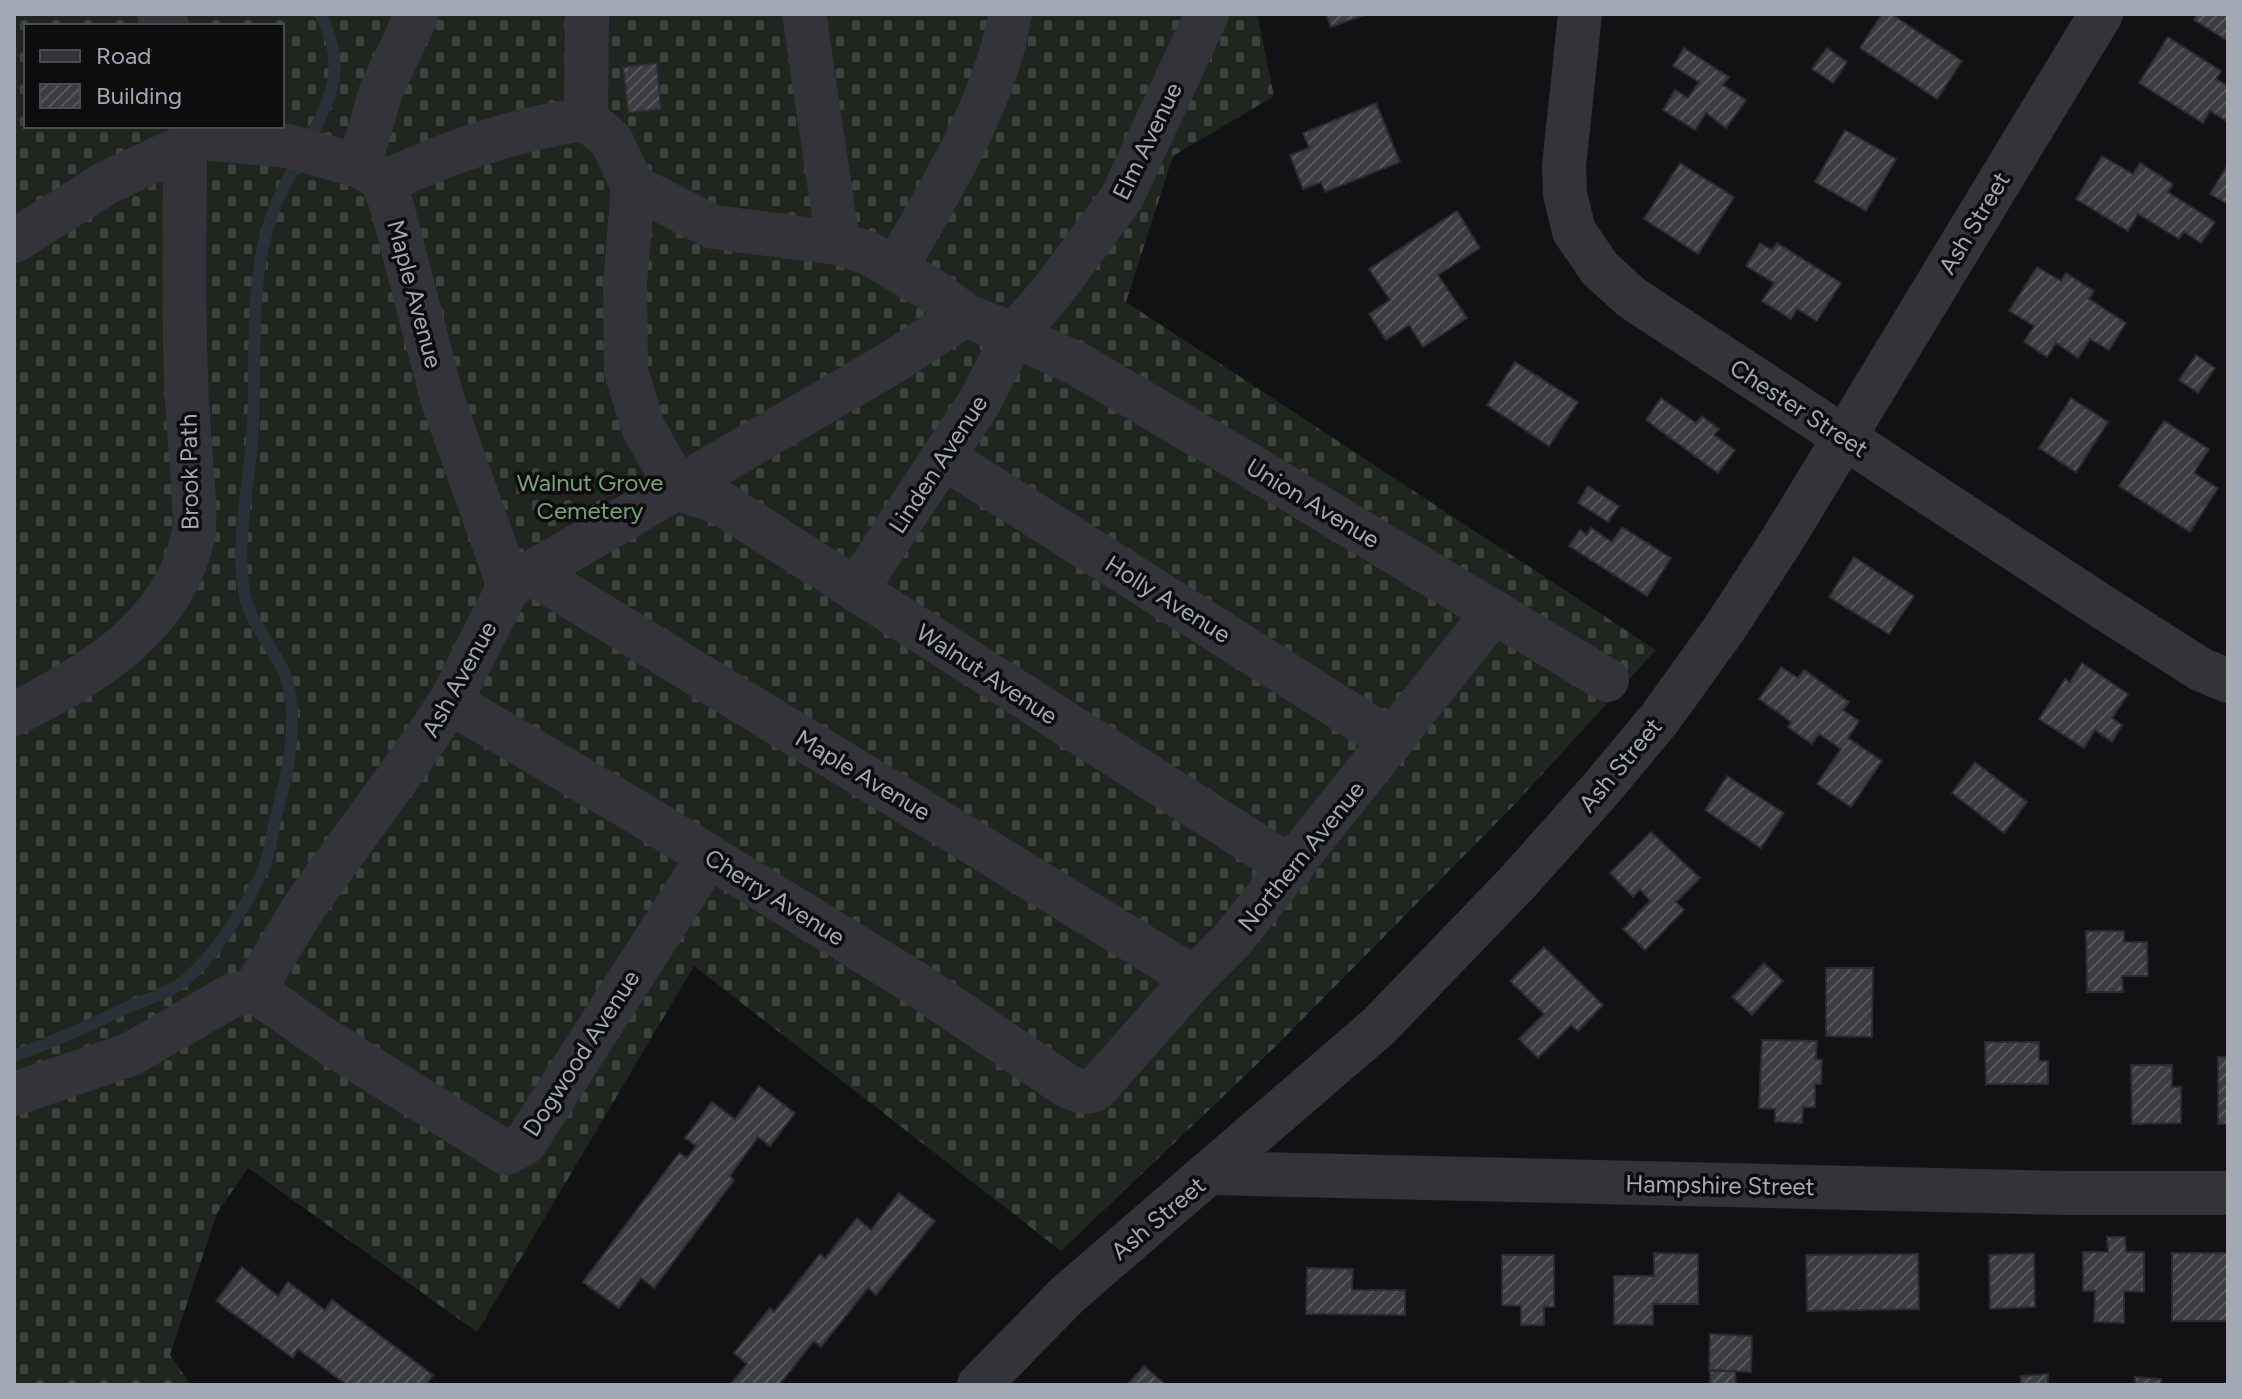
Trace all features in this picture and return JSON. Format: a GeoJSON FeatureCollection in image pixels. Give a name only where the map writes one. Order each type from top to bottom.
{"type":"FeatureCollection","features":[{"type":"Feature","properties":{"kind":"street"},"geometry":{"type":"LineString","coordinates":[[338,162],[381,91],[417,14]]}},
{"type":"Feature","properties":{"kind":"street"},"geometry":{"type":"LineString","coordinates":[[586,119],[587,14]]}},
{"type":"Feature","properties":{"kind":"street"},"geometry":{"type":"LineString","coordinates":[[804,14],[838,243]]}},
{"type":"Feature","properties":{"kind":"street"},"geometry":{"type":"LineString","coordinates":[[896,268],[946,181],[985,98],[1010,14]]}},
{"type":"Feature","properties":{"kind":"street","name":"Elm Avenue"},"geometry":{"type":"LineString","coordinates":[[1014,335],[1054,289],[1122,197],[1207,14]]}},
{"type":"Feature","properties":{"kind":"street","name":"Chester Street"},"geometry":{"type":"LineString","coordinates":[[1580,14],[1564,166],[1565,194],[1574,231],[1600,269],[1632,298],[2101,606],[2200,669],[2228,681]]}},
{"type":"Feature","properties":{"kind":"street","name":"Ash Street"},"geometry":{"type":"LineString","coordinates":[[979,1385],[1067,1295],[1379,1026],[1517,883],[1660,718],[1724,629],[2101,14]]}},
{"type":"Feature","properties":{"kind":"street"},"geometry":{"type":"LineString","coordinates":[[14,241],[106,183],[197,137],[338,162],[437,157],[541,125],[586,119],[611,140],[633,186],[625,284],[626,371],[643,427],[678,489]]}},
{"type":"Feature","properties":{"kind":"street","name":"Brook Path"},"geometry":{"type":"LineString","coordinates":[[14,714],[78,680],[123,648],[166,598],[180,572],[193,535],[194,502],[186,378],[197,137]]}},
{"type":"Feature","properties":{"kind":"street","name":"Maple Avenue"},"geometry":{"type":"LineString","coordinates":[[338,162],[520,580],[1194,978]]}},
{"type":"Feature","properties":{"kind":"street"},"geometry":{"type":"LineString","coordinates":[[520,580],[891,363],[965,315],[930,289],[868,253],[838,243],[713,227],[633,186]]}},
{"type":"Feature","properties":{"kind":"street","name":"Union Avenue"},"geometry":{"type":"LineString","coordinates":[[965,315],[1079,365],[1607,680]]}},
{"type":"Feature","properties":{"kind":"street","name":"Linden Avenue"},"geometry":{"type":"LineString","coordinates":[[856,590],[980,401],[1014,335]]}},
{"type":"Feature","properties":{"kind":"street","name":"Holly Avenue"},"geometry":{"type":"LineString","coordinates":[[943,457],[1392,741]]}},
{"type":"Feature","properties":{"kind":"street","name":"Walnut Avenue"},"geometry":{"type":"LineString","coordinates":[[678,489],[719,502],[1292,868]]}},
{"type":"Feature","properties":{"kind":"street","name":"Ash Avenue"},"geometry":{"type":"LineString","coordinates":[[254,990],[304,907],[450,702],[520,580]]}},
{"type":"Feature","properties":{"kind":"street","name":"Northern Avenue"},"geometry":{"type":"LineString","coordinates":[[1096,1089],[1194,978],[1232,940],[1494,612]]}},
{"type":"Feature","properties":{"kind":"street","name":"Cherry Avenue"},"geometry":{"type":"LineString","coordinates":[[450,702],[915,983],[1064,1084],[1081,1092],[1096,1089]]}},
{"type":"Feature","properties":{"kind":"street","name":"Dogwood Avenue"},"geometry":{"type":"LineString","coordinates":[[254,990],[325,1040],[506,1153],[525,1143],[709,856]]}},
{"type":"Feature","properties":{"kind":"street"},"geometry":{"type":"LineString","coordinates":[[14,1094],[131,1054],[231,996],[254,990]]}},
{"type":"Feature","properties":{"kind":"street","name":"Hampshire Street"},"geometry":{"type":"LineString","coordinates":[[1211,1173],[2057,1193],[2228,1193]]}},
{"type":"Feature","properties":{"kind":"green space","name":"Walnut Grove Cemetery"},"geometry":{"type":"Polygon","coordinates":[[[14,14],[1257,14],[1274,96],[1173,156],[1126,302],[1656,650],[1514,805],[1275,1047],[1061,1251],[694,966],[477,1332],[248,1168],[217,1213],[170,1355],[191,1385],[14,1385],[14,14]]]}},
{"type":"Feature","properties":{"kind":"building"},"geometry":{"type":"Polygon","coordinates":[[[1326,14],[1368,14],[1331,27],[1326,14]]]}},
{"type":"Feature","properties":{"kind":"building"},"geometry":{"type":"Polygon","coordinates":[[[1882,14],[1891,14],[1962,61],[1937,99],[1860,48],[1882,14]]]}},
{"type":"Feature","properties":{"kind":"building"},"geometry":{"type":"Polygon","coordinates":[[[2198,14],[2228,14],[2228,41],[2194,20],[2198,14]]]}},
{"type":"Feature","properties":{"kind":"building"},"geometry":{"type":"Polygon","coordinates":[[[2168,37],[2221,71],[2216,79],[2228,86],[2228,122],[2210,111],[2203,123],[2139,83],[2168,37]]]}},
{"type":"Feature","properties":{"kind":"building"},"geometry":{"type":"Polygon","coordinates":[[[1684,48],[1729,77],[1723,85],[1746,100],[1726,128],[1706,113],[1695,130],[1663,110],[1675,90],[1688,98],[1699,82],[1673,66],[1684,48]]]}},
{"type":"Feature","properties":{"kind":"building"},"geometry":{"type":"Polygon","coordinates":[[[1827,48],[1847,62],[1833,83],[1812,69],[1827,48]]]}},
{"type":"Feature","properties":{"kind":"building"},"geometry":{"type":"Polygon","coordinates":[[[657,63],[661,109],[628,113],[623,67],[657,63]]]}},
{"type":"Feature","properties":{"kind":"building"},"geometry":{"type":"Polygon","coordinates":[[[1376,103],[1400,162],[1325,192],[1321,182],[1303,189],[1290,155],[1309,148],[1303,133],[1376,103]]]}},
{"type":"Feature","properties":{"kind":"building"},"geometry":{"type":"Polygon","coordinates":[[[1845,130],[1896,159],[1866,211],[1815,182],[1845,130]]]}},
{"type":"Feature","properties":{"kind":"building"},"geometry":{"type":"Polygon","coordinates":[[[2102,156],[2133,174],[2140,163],[2173,184],[2168,192],[2215,222],[2201,243],[2184,232],[2179,239],[2138,214],[2128,231],[2076,199],[2102,156]]]}},
{"type":"Feature","properties":{"kind":"building"},"geometry":{"type":"Polygon","coordinates":[[[1680,163],[1734,197],[1698,254],[1644,219],[1680,163]]]}},
{"type":"Feature","properties":{"kind":"building"},"geometry":{"type":"Polygon","coordinates":[[[2228,164],[2228,204],[2210,194],[2228,164]]]}},
{"type":"Feature","properties":{"kind":"building"},"geometry":{"type":"Polygon","coordinates":[[[1457,211],[1480,248],[1438,275],[1467,318],[1423,347],[1409,325],[1386,340],[1369,314],[1390,300],[1369,269],[1457,211]]]}},
{"type":"Feature","properties":{"kind":"building"},"geometry":{"type":"Polygon","coordinates":[[[1760,243],[1772,250],[1777,243],[1841,283],[1817,321],[1797,309],[1791,319],[1762,301],[1774,283],[1746,266],[1760,243]]]}},
{"type":"Feature","properties":{"kind":"building"},"geometry":{"type":"Polygon","coordinates":[[[2037,267],[2061,281],[2066,273],[2094,291],[2089,299],[2126,323],[2109,350],[2090,339],[2078,358],[2056,343],[2047,357],[2024,342],[2034,326],[2009,311],[2037,267]]]}},
{"type":"Feature","properties":{"kind":"building"},"geometry":{"type":"Polygon","coordinates":[[[2196,355],[2215,368],[2198,393],[2179,380],[2196,355]]]}},
{"type":"Feature","properties":{"kind":"building"},"geometry":{"type":"Polygon","coordinates":[[[1515,362],[1578,402],[1549,446],[1487,405],[1515,362]]]}},
{"type":"Feature","properties":{"kind":"building"},"geometry":{"type":"Polygon","coordinates":[[[1661,398],[1696,423],[1702,416],[1719,429],[1714,435],[1735,450],[1718,473],[1646,420],[1661,398]]]}},
{"type":"Feature","properties":{"kind":"building"},"geometry":{"type":"Polygon","coordinates":[[[2071,398],[2108,422],[2076,472],[2039,448],[2071,398]]]}},
{"type":"Feature","properties":{"kind":"building"},"geometry":{"type":"Polygon","coordinates":[[[2164,421],[2209,449],[2194,473],[2218,488],[2190,532],[2119,486],[2164,421]]]}},
{"type":"Feature","properties":{"kind":"building"},"geometry":{"type":"Polygon","coordinates":[[[1588,486],[1619,506],[1608,522],[1578,503],[1588,486]]]}},
{"type":"Feature","properties":{"kind":"building"},"geometry":{"type":"Polygon","coordinates":[[[1622,527],[1671,558],[1647,596],[1569,546],[1580,530],[1587,535],[1591,528],[1612,542],[1622,527]]]}},
{"type":"Feature","properties":{"kind":"building"},"geometry":{"type":"Polygon","coordinates":[[[1854,557],[1914,596],[1889,634],[1829,597],[1854,557]]]}},
{"type":"Feature","properties":{"kind":"building"},"geometry":{"type":"Polygon","coordinates":[[[2082,663],[2128,694],[2112,718],[2122,725],[2112,742],[2095,730],[2084,748],[2039,719],[2065,679],[2070,682],[2082,663]]]}},
{"type":"Feature","properties":{"kind":"building"},"geometry":{"type":"Polygon","coordinates":[[[1781,667],[1798,678],[1804,670],[1849,702],[1843,710],[1859,721],[1848,738],[1882,761],[1851,807],[1817,784],[1841,749],[1819,734],[1812,744],[1788,727],[1791,722],[1759,699],[1781,667]]]}},
{"type":"Feature","properties":{"kind":"building"},"geometry":{"type":"Polygon","coordinates":[[[1975,762],[2027,802],[2004,833],[1952,793],[1975,762]]]}},
{"type":"Feature","properties":{"kind":"building"},"geometry":{"type":"Polygon","coordinates":[[[1727,776],[1784,813],[1761,848],[1705,810],[1727,776]]]}},
{"type":"Feature","properties":{"kind":"building"},"geometry":{"type":"Polygon","coordinates":[[[1651,832],[1700,878],[1676,902],[1684,910],[1645,950],[1623,929],[1650,901],[1640,889],[1633,897],[1610,873],[1651,832]]]}},
{"type":"Feature","properties":{"kind":"building"},"geometry":{"type":"Polygon","coordinates":[[[2086,931],[2124,931],[2124,942],[2147,942],[2148,976],[2122,976],[2123,992],[2087,992],[2086,931]]]}},
{"type":"Feature","properties":{"kind":"building"},"geometry":{"type":"Polygon","coordinates":[[[1544,947],[1603,1005],[1578,1031],[1571,1025],[1538,1058],[1519,1039],[1544,1014],[1510,981],[1544,947]]]}},
{"type":"Feature","properties":{"kind":"building"},"geometry":{"type":"Polygon","coordinates":[[[1764,963],[1783,981],[1752,1015],[1732,997],[1764,963]]]}},
{"type":"Feature","properties":{"kind":"building"},"geometry":{"type":"Polygon","coordinates":[[[1826,968],[1873,968],[1872,1037],[1826,1036],[1826,968]]]}},
{"type":"Feature","properties":{"kind":"building"},"geometry":{"type":"Polygon","coordinates":[[[1762,1040],[1817,1041],[1816,1059],[1822,1060],[1821,1084],[1815,1084],[1815,1107],[1803,1107],[1802,1123],[1775,1122],[1775,1109],[1759,1108],[1762,1040]]]}},
{"type":"Feature","properties":{"kind":"building"},"geometry":{"type":"Polygon","coordinates":[[[1985,1042],[2039,1042],[2039,1061],[2048,1061],[2048,1084],[1986,1084],[1985,1042]]]}},
{"type":"Feature","properties":{"kind":"building"},"geometry":{"type":"Polygon","coordinates":[[[2218,1057],[2228,1057],[2228,1124],[2218,1124],[2218,1057]]]}},
{"type":"Feature","properties":{"kind":"building"},"geometry":{"type":"Polygon","coordinates":[[[2131,1065],[2172,1065],[2172,1087],[2181,1087],[2181,1123],[2132,1124],[2131,1065]]]}},
{"type":"Feature","properties":{"kind":"building"},"geometry":{"type":"Polygon","coordinates":[[[759,1086],[795,1113],[770,1146],[758,1137],[730,1176],[734,1180],[654,1288],[641,1278],[619,1308],[583,1282],[679,1153],[687,1158],[696,1146],[685,1138],[712,1102],[735,1119],[759,1086]]]}},
{"type":"Feature","properties":{"kind":"building"},"geometry":{"type":"Polygon","coordinates":[[[899,1193],[935,1221],[876,1295],[868,1288],[821,1347],[814,1341],[779,1385],[730,1385],[747,1364],[734,1353],[770,1308],[774,1312],[820,1254],[825,1258],[857,1218],[871,1230],[899,1193]]]}},
{"type":"Feature","properties":{"kind":"building"},"geometry":{"type":"Polygon","coordinates":[[[2107,1237],[2125,1237],[2126,1252],[2144,1252],[2144,1292],[2124,1291],[2124,1323],[2094,1322],[2095,1291],[2083,1291],[2083,1252],[2108,1252],[2107,1237]]]}},
{"type":"Feature","properties":{"kind":"building"},"geometry":{"type":"Polygon","coordinates":[[[1654,1253],[1698,1254],[1698,1304],[1653,1304],[1653,1325],[1614,1324],[1614,1276],[1654,1276],[1654,1253]]]}},
{"type":"Feature","properties":{"kind":"building"},"geometry":{"type":"Polygon","coordinates":[[[2034,1253],[2035,1307],[1990,1309],[1989,1255],[2034,1253]]]}},
{"type":"Feature","properties":{"kind":"building"},"geometry":{"type":"Polygon","coordinates":[[[2172,1253],[2228,1253],[2228,1321],[2172,1321],[2172,1253]]]}},
{"type":"Feature","properties":{"kind":"building"},"geometry":{"type":"Polygon","coordinates":[[[1918,1254],[1919,1309],[1807,1311],[1806,1255],[1918,1254]]]}},
{"type":"Feature","properties":{"kind":"building"},"geometry":{"type":"Polygon","coordinates":[[[1502,1255],[1554,1255],[1554,1307],[1544,1307],[1544,1325],[1521,1325],[1521,1306],[1502,1305],[1502,1255]]]}},
{"type":"Feature","properties":{"kind":"building"},"geometry":{"type":"Polygon","coordinates":[[[242,1267],[278,1296],[288,1282],[325,1310],[332,1300],[433,1375],[426,1385],[347,1385],[298,1349],[293,1358],[216,1301],[242,1267]]]}},
{"type":"Feature","properties":{"kind":"building"},"geometry":{"type":"Polygon","coordinates":[[[1307,1268],[1353,1269],[1352,1290],[1405,1290],[1405,1315],[1306,1314],[1307,1268]]]}},
{"type":"Feature","properties":{"kind":"building"},"geometry":{"type":"Polygon","coordinates":[[[1710,1334],[1752,1336],[1751,1372],[1709,1370],[1710,1334]]]}},
{"type":"Feature","properties":{"kind":"building"},"geometry":{"type":"Polygon","coordinates":[[[1144,1366],[1166,1385],[1127,1385],[1144,1366]]]}},
{"type":"Feature","properties":{"kind":"building"},"geometry":{"type":"Polygon","coordinates":[[[1710,1371],[1735,1371],[1736,1385],[1710,1385],[1710,1371]]]}},
{"type":"Feature","properties":{"kind":"building"},"geometry":{"type":"Polygon","coordinates":[[[2048,1374],[2048,1385],[2021,1385],[2021,1376],[2048,1374]]]}},
{"type":"Feature","properties":{"kind":"building"},"geometry":{"type":"Polygon","coordinates":[[[2135,1377],[2161,1379],[2161,1385],[2135,1385],[2135,1377]]]}},
{"type":"Feature","properties":{"kind":"waterway"},"geometry":{"type":"LineString","coordinates":[[308,142],[334,79],[333,48],[320,14]]}},
{"type":"Feature","properties":{"kind":"waterway"},"geometry":{"type":"LineString","coordinates":[[14,1056],[165,992],[188,978],[236,919],[266,861],[289,761],[292,711],[282,667],[247,605],[241,554],[254,412],[255,322],[260,263],[275,207],[300,158]]}}]}
